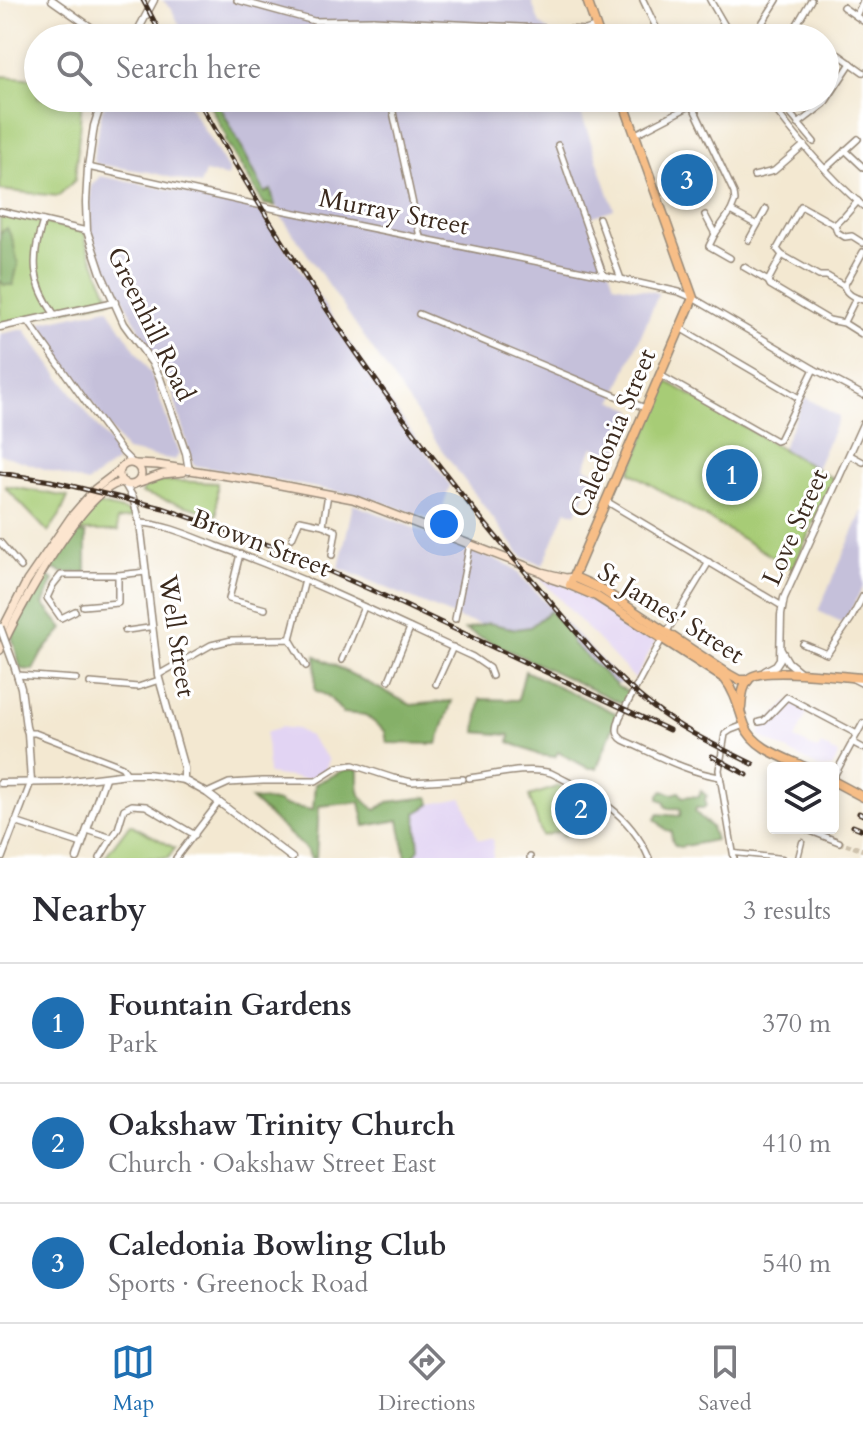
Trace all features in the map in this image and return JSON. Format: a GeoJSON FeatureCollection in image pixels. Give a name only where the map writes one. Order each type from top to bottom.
{"type":"FeatureCollection","features":[{"type":"Feature","properties":{"kind":"main road"},"geometry":{"type":"LineString","coordinates":[[587,0],[595,24]]}},
{"type":"Feature","properties":{"kind":"main road"},"geometry":{"type":"LineString","coordinates":[[627,112],[693,298]]}},
{"type":"Feature","properties":{"kind":"main road","name":"Caledonia Street"},"geometry":{"type":"LineString","coordinates":[[572,581],[693,298]]}},
{"type":"Feature","properties":{"kind":"main road"},"geometry":{"type":"LineString","coordinates":[[0,634],[27,581],[71,517],[95,489],[126,464],[158,465],[353,499],[541,572],[572,581]]}},
{"type":"Feature","properties":{"kind":"main road"},"geometry":{"type":"LineString","coordinates":[[134,464],[141,475],[136,484]]}},
{"type":"Feature","properties":{"kind":"main road"},"geometry":{"type":"LineString","coordinates":[[121,469],[119,477],[124,483]]}},
{"type":"Feature","properties":{"kind":"main road"},"geometry":{"type":"LineString","coordinates":[[0,650],[28,595],[59,546],[100,494],[111,485],[136,484],[163,474],[189,471]]}},
{"type":"Feature","properties":{"kind":"main road","name":"St James' Street"},"geometry":{"type":"LineString","coordinates":[[572,581],[601,589],[725,679],[745,725]]}},
{"type":"Feature","properties":{"kind":"main road","name":"St James' Street"},"geometry":{"type":"LineString","coordinates":[[664,636],[739,680],[748,680]]}},
{"type":"Feature","properties":{"kind":"main road"},"geometry":{"type":"LineString","coordinates":[[741,712],[742,691],[748,680],[763,672],[863,681]]}},
{"type":"Feature","properties":{"kind":"main road"},"geometry":{"type":"LineString","coordinates":[[745,725],[760,745],[795,762]]}},
{"type":"Feature","properties":{"kind":"main road"},"geometry":{"type":"LineString","coordinates":[[839,783],[863,797]]}},
{"type":"Feature","properties":{"kind":"street"},"geometry":{"type":"LineString","coordinates":[[52,0],[86,24]]}},
{"type":"Feature","properties":{"kind":"street"},"geometry":{"type":"LineString","coordinates":[[141,24],[154,0]]}},
{"type":"Feature","properties":{"kind":"street"},"geometry":{"type":"LineString","coordinates":[[237,0],[314,21],[458,24]]}},
{"type":"Feature","properties":{"kind":"street"},"geometry":{"type":"LineString","coordinates":[[643,0],[654,24]]}},
{"type":"Feature","properties":{"kind":"street"},"geometry":{"type":"LineString","coordinates":[[710,0],[724,24]]}},
{"type":"Feature","properties":{"kind":"street"},"geometry":{"type":"LineString","coordinates":[[762,24],[777,0]]}},
{"type":"Feature","properties":{"kind":"street"},"geometry":{"type":"LineString","coordinates":[[797,24],[810,2],[801,0]]}},
{"type":"Feature","properties":{"kind":"street"},"geometry":{"type":"LineString","coordinates":[[856,16],[863,1]]}},
{"type":"Feature","properties":{"kind":"street"},"geometry":{"type":"LineString","coordinates":[[843,7],[863,21]]}},
{"type":"Feature","properties":{"kind":"street"},"geometry":{"type":"LineString","coordinates":[[373,20],[374,24]]}},
{"type":"Feature","properties":{"kind":"street"},"geometry":{"type":"LineString","coordinates":[[839,55],[863,72]]}},
{"type":"Feature","properties":{"kind":"street"},"geometry":{"type":"LineString","coordinates":[[839,81],[851,63]]}},
{"type":"Feature","properties":{"kind":"street","name":"Greenhill Road"},"geometry":{"type":"LineString","coordinates":[[98,112],[88,167],[87,231],[101,273],[124,324],[160,378],[186,453],[189,471]]}},
{"type":"Feature","properties":{"kind":"street"},"geometry":{"type":"LineString","coordinates":[[393,112],[420,237]]}},
{"type":"Feature","properties":{"kind":"street"},"geometry":{"type":"LineString","coordinates":[[635,135],[673,112]]}},
{"type":"Feature","properties":{"kind":"street"},"geometry":{"type":"LineString","coordinates":[[696,112],[734,193],[731,211],[709,246],[730,258]]}},
{"type":"Feature","properties":{"kind":"street"},"geometry":{"type":"LineString","coordinates":[[777,112],[825,169],[860,203],[835,225]]}},
{"type":"Feature","properties":{"kind":"street"},"geometry":{"type":"LineString","coordinates":[[788,112],[814,142]]}},
{"type":"Feature","properties":{"kind":"street"},"geometry":{"type":"LineString","coordinates":[[798,124],[814,112]]}},
{"type":"Feature","properties":{"kind":"street"},"geometry":{"type":"LineString","coordinates":[[825,169],[858,139]]}},
{"type":"Feature","properties":{"kind":"street"},"geometry":{"type":"LineString","coordinates":[[558,145],[603,275]]}},
{"type":"Feature","properties":{"kind":"street"},"geometry":{"type":"LineString","coordinates":[[754,176],[774,171],[804,145]]}},
{"type":"Feature","properties":{"kind":"street"},"geometry":{"type":"LineString","coordinates":[[845,150],[863,167]]}},
{"type":"Feature","properties":{"kind":"street","name":"Murray Street"},"geometry":{"type":"LineString","coordinates":[[88,167],[679,292],[863,395]]}},
{"type":"Feature","properties":{"kind":"street"},"geometry":{"type":"LineString","coordinates":[[844,323],[860,299],[845,290],[844,286],[827,276],[819,276],[777,249],[801,206],[835,225],[837,232],[845,237],[852,236],[863,243]]}},
{"type":"Feature","properties":{"kind":"street"},"geometry":{"type":"LineString","coordinates":[[749,240],[766,209]]}},
{"type":"Feature","properties":{"kind":"street"},"geometry":{"type":"LineString","coordinates":[[0,211],[87,231]]}},
{"type":"Feature","properties":{"kind":"street"},"geometry":{"type":"LineString","coordinates":[[731,211],[757,225]]}},
{"type":"Feature","properties":{"kind":"street"},"geometry":{"type":"LineString","coordinates":[[705,215],[715,234]]}},
{"type":"Feature","properties":{"kind":"street"},"geometry":{"type":"LineString","coordinates":[[599,218],[621,279]]}},
{"type":"Feature","properties":{"kind":"street"},"geometry":{"type":"LineString","coordinates":[[43,221],[34,254],[34,269],[39,287],[55,315]]}},
{"type":"Feature","properties":{"kind":"street"},"geometry":{"type":"LineString","coordinates":[[844,286],[863,252]]}},
{"type":"Feature","properties":{"kind":"street"},"geometry":{"type":"LineString","coordinates":[[768,281],[782,255]]}},
{"type":"Feature","properties":{"kind":"street"},"geometry":{"type":"LineString","coordinates":[[744,267],[829,320],[844,323],[863,335]]}},
{"type":"Feature","properties":{"kind":"street"},"geometry":{"type":"LineString","coordinates":[[0,327],[115,302]]}},
{"type":"Feature","properties":{"kind":"street"},"geometry":{"type":"LineString","coordinates":[[419,314],[646,409]]}},
{"type":"Feature","properties":{"kind":"street"},"geometry":{"type":"LineString","coordinates":[[28,321],[134,464]]}},
{"type":"Feature","properties":{"kind":"street"},"geometry":{"type":"LineString","coordinates":[[680,328],[799,398]]}},
{"type":"Feature","properties":{"kind":"street"},"geometry":{"type":"LineString","coordinates":[[660,375],[776,441],[814,369]]}},
{"type":"Feature","properties":{"kind":"street","name":"Love Street"},"geometry":{"type":"LineString","coordinates":[[781,650],[782,606],[863,424]]}},
{"type":"Feature","properties":{"kind":"street"},"geometry":{"type":"LineString","coordinates":[[121,469],[123,453]]}},
{"type":"Feature","properties":{"kind":"street"},"geometry":{"type":"LineString","coordinates":[[850,455],[863,462]]}},
{"type":"Feature","properties":{"kind":"street","name":"Well Street"},"geometry":{"type":"LineString","coordinates":[[124,483],[133,498],[140,523],[159,678],[184,768],[184,780]]}},
{"type":"Feature","properties":{"kind":"street","name":"Well Street"},"geometry":{"type":"LineString","coordinates":[[133,498],[136,484]]}},
{"type":"Feature","properties":{"kind":"street"},"geometry":{"type":"LineString","coordinates":[[323,525],[329,493]]}},
{"type":"Feature","properties":{"kind":"street"},"geometry":{"type":"LineString","coordinates":[[606,501],[782,606]]}},
{"type":"Feature","properties":{"kind":"street"},"geometry":{"type":"LineString","coordinates":[[292,538],[300,520],[323,525],[336,531],[332,555]]}},
{"type":"Feature","properties":{"kind":"street","name":"Brown Street"},"geometry":{"type":"LineString","coordinates":[[140,523],[240,554],[305,580],[473,657],[489,668],[492,676]]}},
{"type":"Feature","properties":{"kind":"street"},"geometry":{"type":"LineString","coordinates":[[0,542],[21,567]]}},
{"type":"Feature","properties":{"kind":"street"},"geometry":{"type":"LineString","coordinates":[[455,619],[470,543]]}},
{"type":"Feature","properties":{"kind":"street"},"geometry":{"type":"LineString","coordinates":[[240,554],[229,599],[265,609]]}},
{"type":"Feature","properties":{"kind":"street"},"geometry":{"type":"LineString","coordinates":[[709,562],[664,636],[617,727],[623,740],[685,768],[720,777]]}},
{"type":"Feature","properties":{"kind":"street"},"geometry":{"type":"LineString","coordinates":[[75,611],[61,618],[47,598],[61,575],[147,572]]}},
{"type":"Feature","properties":{"kind":"street"},"geometry":{"type":"LineString","coordinates":[[83,606],[118,603],[118,575]]}},
{"type":"Feature","properties":{"kind":"street"},"geometry":{"type":"LineString","coordinates":[[305,580],[290,639],[306,666]]}},
{"type":"Feature","properties":{"kind":"street"},"geometry":{"type":"LineString","coordinates":[[803,644],[827,654],[863,596]]}},
{"type":"Feature","properties":{"kind":"street"},"geometry":{"type":"LineString","coordinates":[[342,660],[364,607]]}},
{"type":"Feature","properties":{"kind":"street"},"geometry":{"type":"LineString","coordinates":[[0,627],[17,675],[28,733],[31,782],[2,858]]}},
{"type":"Feature","properties":{"kind":"street"},"geometry":{"type":"LineString","coordinates":[[124,631],[152,627]]}},
{"type":"Feature","properties":{"kind":"street"},"geometry":{"type":"LineString","coordinates":[[389,680],[410,628]]}},
{"type":"Feature","properties":{"kind":"street"},"geometry":{"type":"LineString","coordinates":[[90,683],[138,687],[159,678],[211,645],[232,640],[290,639]]}},
{"type":"Feature","properties":{"kind":"street"},"geometry":{"type":"LineString","coordinates":[[436,684],[453,647]]}},
{"type":"Feature","properties":{"kind":"street"},"geometry":{"type":"LineString","coordinates":[[763,672],[778,662],[781,650]]}},
{"type":"Feature","properties":{"kind":"street"},"geometry":{"type":"LineString","coordinates":[[781,650],[791,666],[804,674]]}},
{"type":"Feature","properties":{"kind":"street"},"geometry":{"type":"LineString","coordinates":[[17,675],[76,679]]}},
{"type":"Feature","properties":{"kind":"street"},"geometry":{"type":"LineString","coordinates":[[759,722],[764,721],[787,697],[857,734]]}},
{"type":"Feature","properties":{"kind":"street"},"geometry":{"type":"LineString","coordinates":[[839,768],[863,723]]}},
{"type":"Feature","properties":{"kind":"street"},"geometry":{"type":"LineString","coordinates":[[745,725],[725,734],[719,770],[734,855],[782,858]]}},
{"type":"Feature","properties":{"kind":"street"},"geometry":{"type":"LineString","coordinates":[[28,733],[113,763],[128,774]]}},
{"type":"Feature","properties":{"kind":"street"},"geometry":{"type":"LineString","coordinates":[[852,742],[863,748]]}},
{"type":"Feature","properties":{"kind":"street"},"geometry":{"type":"LineString","coordinates":[[207,793],[222,785],[247,781],[316,781],[338,767],[353,765],[412,782],[544,771],[601,799],[632,829],[649,858]]}},
{"type":"Feature","properties":{"kind":"street"},"geometry":{"type":"LineString","coordinates":[[0,783],[62,782],[128,774],[184,780],[207,793],[292,858]]}},
{"type":"Feature","properties":{"kind":"street"},"geometry":{"type":"LineString","coordinates":[[77,858],[105,778]]}},
{"type":"Feature","properties":{"kind":"street"},"geometry":{"type":"LineString","coordinates":[[176,858],[219,802]]}},
{"type":"Feature","properties":{"kind":"street"},"geometry":{"type":"LineString","coordinates":[[100,858],[118,829],[124,809],[132,805],[146,806],[195,835]]}},
{"type":"Feature","properties":{"kind":"street"},"geometry":{"type":"LineString","coordinates":[[15,822],[82,844]]}},
{"type":"Feature","properties":{"kind":"street"},"geometry":{"type":"LineString","coordinates":[[87,830],[112,838]]}},
{"type":"Feature","properties":{"kind":"street"},"geometry":{"type":"LineString","coordinates":[[820,834],[839,842]]}},
{"type":"Feature","properties":{"kind":"street"},"geometry":{"type":"LineString","coordinates":[[798,858],[802,842]]}},
{"type":"Feature","properties":{"kind":"shaded area"},"geometry":{"type":"Polygon","coordinates":[[[162,0],[531,0],[540,24],[179,24],[171,8],[162,0]]]}},
{"type":"Feature","properties":{"kind":"shaded area"},"geometry":{"type":"Polygon","coordinates":[[[102,112],[193,112],[229,171],[228,177],[205,172],[200,185],[149,172],[96,164],[93,158],[102,112]]]}},
{"type":"Feature","properties":{"kind":"shaded area"},"geometry":{"type":"Polygon","coordinates":[[[223,112],[581,112],[614,209],[591,217],[614,284],[659,293],[613,401],[634,410],[616,457],[593,447],[585,467],[607,478],[600,492],[588,487],[576,514],[566,510],[543,565],[522,557],[446,456],[279,213],[270,190],[265,193],[223,112]]]}},
{"type":"Feature","properties":{"kind":"shaded area"},"geometry":{"type":"Polygon","coordinates":[[[100,176],[258,207],[382,391],[450,485],[438,522],[367,497],[193,465],[172,391],[107,272],[90,229],[91,186],[100,176]]]}},
{"type":"Feature","properties":{"kind":"shaded area"},"geometry":{"type":"Polygon","coordinates":[[[108,308],[151,374],[179,454],[175,460],[126,451],[39,328],[42,322],[108,308]]]}},
{"type":"Feature","properties":{"kind":"shaded area"},"geometry":{"type":"Polygon","coordinates":[[[24,329],[117,453],[115,463],[87,483],[0,454],[0,334],[24,329]]]}},
{"type":"Feature","properties":{"kind":"shaded area"},"geometry":{"type":"Polygon","coordinates":[[[805,397],[839,417],[816,469],[782,448],[805,397]]]}},
{"type":"Feature","properties":{"kind":"shaded area"},"geometry":{"type":"Polygon","coordinates":[[[353,504],[511,566],[624,684],[609,683],[510,631],[463,620],[339,568],[353,504]]]}},
{"type":"Feature","properties":{"kind":"shaded area"},"geometry":{"type":"Polygon","coordinates":[[[863,510],[863,587],[844,623],[818,611],[863,510]]]}},
{"type":"Feature","properties":{"kind":"shaded area"},"geometry":{"type":"Polygon","coordinates":[[[537,575],[571,588],[655,642],[635,679],[537,575]]]}},
{"type":"Feature","properties":{"kind":"shaded area"},"geometry":{"type":"Polygon","coordinates":[[[788,701],[808,711],[795,739],[818,750],[821,745],[839,754],[835,762],[809,762],[760,736],[760,732],[788,701]]]}},
{"type":"Feature","properties":{"kind":"shaded area"},"geometry":{"type":"Polygon","coordinates":[[[280,727],[297,729],[309,736],[329,760],[323,775],[306,779],[268,774],[266,733],[280,727]]]}},
{"type":"Feature","properties":{"kind":"shaded area"},"geometry":{"type":"Polygon","coordinates":[[[462,798],[478,839],[493,839],[493,858],[412,858],[419,849],[416,813],[431,804],[462,798]]]}},
{"type":"Feature","properties":{"kind":"green space"},"geometry":{"type":"Polygon","coordinates":[[[0,76],[24,78],[24,112],[81,112],[75,180],[58,196],[0,190],[0,76]]]}},
{"type":"Feature","properties":{"kind":"green space"},"geometry":{"type":"Polygon","coordinates":[[[213,112],[223,112],[265,193],[271,190],[275,206],[264,204],[225,140],[227,138],[213,112]]]}},
{"type":"Feature","properties":{"kind":"green space"},"geometry":{"type":"Polygon","coordinates":[[[696,160],[708,189],[678,200],[667,171],[696,160]]]}},
{"type":"Feature","properties":{"kind":"green space"},"geometry":{"type":"Polygon","coordinates":[[[0,213],[85,232],[87,246],[111,300],[0,324],[0,213]]]}},
{"type":"Feature","properties":{"kind":"green space"},"geometry":{"type":"Polygon","coordinates":[[[7,228],[18,264],[13,285],[4,285],[0,280],[0,233],[7,228]]]}},
{"type":"Feature","properties":{"kind":"green space"},"geometry":{"type":"Polygon","coordinates":[[[668,382],[833,479],[793,569],[630,472],[668,382]]]}},
{"type":"Feature","properties":{"kind":"green space"},"geometry":{"type":"Polygon","coordinates":[[[174,481],[217,483],[217,515],[141,493],[151,484],[174,481]]]}},
{"type":"Feature","properties":{"kind":"green space"},"geometry":{"type":"Polygon","coordinates":[[[6,486],[68,497],[48,532],[6,486]]]}},
{"type":"Feature","properties":{"kind":"green space"},"geometry":{"type":"Polygon","coordinates":[[[99,504],[130,512],[133,517],[117,520],[118,531],[78,531],[99,504]]]}},
{"type":"Feature","properties":{"kind":"green space"},"geometry":{"type":"Polygon","coordinates":[[[76,532],[86,534],[86,572],[64,573],[50,568],[76,532]]]}},
{"type":"Feature","properties":{"kind":"green space"},"geometry":{"type":"Polygon","coordinates":[[[44,575],[54,580],[43,604],[63,629],[42,653],[33,670],[21,669],[12,637],[44,575]]]}},
{"type":"Feature","properties":{"kind":"green space"},"geometry":{"type":"Polygon","coordinates":[[[550,611],[569,632],[572,643],[618,687],[630,692],[623,704],[465,630],[488,623],[516,629],[530,627],[550,611]]]}},
{"type":"Feature","properties":{"kind":"green space"},"geometry":{"type":"Polygon","coordinates":[[[316,656],[411,705],[452,701],[437,744],[387,743],[385,731],[365,715],[343,713],[328,696],[315,690],[316,656]]]}},
{"type":"Feature","properties":{"kind":"green space"},"geometry":{"type":"Polygon","coordinates":[[[525,671],[618,714],[597,768],[588,768],[558,752],[555,757],[539,755],[509,742],[510,735],[476,732],[480,699],[518,700],[525,671]]]}},
{"type":"Feature","properties":{"kind":"green space"},"geometry":{"type":"Polygon","coordinates":[[[358,769],[360,793],[376,810],[388,802],[429,797],[431,804],[416,813],[419,849],[412,858],[406,858],[399,820],[365,826],[360,802],[319,806],[316,858],[311,858],[307,850],[251,799],[313,810],[315,784],[344,770],[358,769]]]}},
{"type":"Feature","properties":{"kind":"green space"},"geometry":{"type":"Polygon","coordinates":[[[557,785],[574,791],[566,805],[568,817],[583,830],[562,836],[560,831],[542,836],[529,796],[557,785]]]}},
{"type":"Feature","properties":{"kind":"green space"},"geometry":{"type":"Polygon","coordinates":[[[663,791],[679,792],[683,797],[699,797],[701,791],[707,796],[704,808],[696,808],[695,812],[711,827],[715,840],[680,847],[675,845],[671,831],[655,819],[658,814],[680,816],[681,809],[668,808],[659,799],[663,791]]]}},
{"type":"Feature","properties":{"kind":"green space"},"geometry":{"type":"Polygon","coordinates":[[[130,824],[175,848],[168,858],[104,858],[130,824]]]}},
{"type":"Feature","properties":{"kind":"tunnel"},"geometry":{"type":"LineString","coordinates":[[839,842],[863,850]]}},
{"type":"Feature","properties":{"kind":"railway"},"geometry":{"type":"LineString","coordinates":[[143,0],[156,24]]}},
{"type":"Feature","properties":{"kind":"railway"},"geometry":{"type":"LineString","coordinates":[[205,112],[271,223],[351,345],[436,462],[528,575],[587,644],[636,693],[676,724],[753,764]]}},
{"type":"Feature","properties":{"kind":"railway"},"geometry":{"type":"LineString","coordinates":[[0,473],[51,481],[163,508],[277,548],[669,730]]}},
{"type":"Feature","properties":{"kind":"railway"},"geometry":{"type":"LineString","coordinates":[[712,756],[747,775]]}},
{"type":"Feature","properties":{"kind":"railway"},"geometry":{"type":"LineString","coordinates":[[859,813],[863,815]]}},
{"type":"Feature","properties":{"kind":"railway"},"geometry":{"type":"LineString","coordinates":[[853,826],[863,830]]}},
{"type":"Feature","properties":{"kind":"place","name":"Caledonia Bowling Club"},"geometry":{"type":"Point","coordinates":[687,180]}},
{"type":"Feature","properties":{"kind":"place","name":"Fountain Gardens"},"geometry":{"type":"Point","coordinates":[732,475]}},
{"type":"Feature","properties":{"kind":"place","name":"Oakshaw Trinity Church"},"geometry":{"type":"Point","coordinates":[581,809]}}]}
